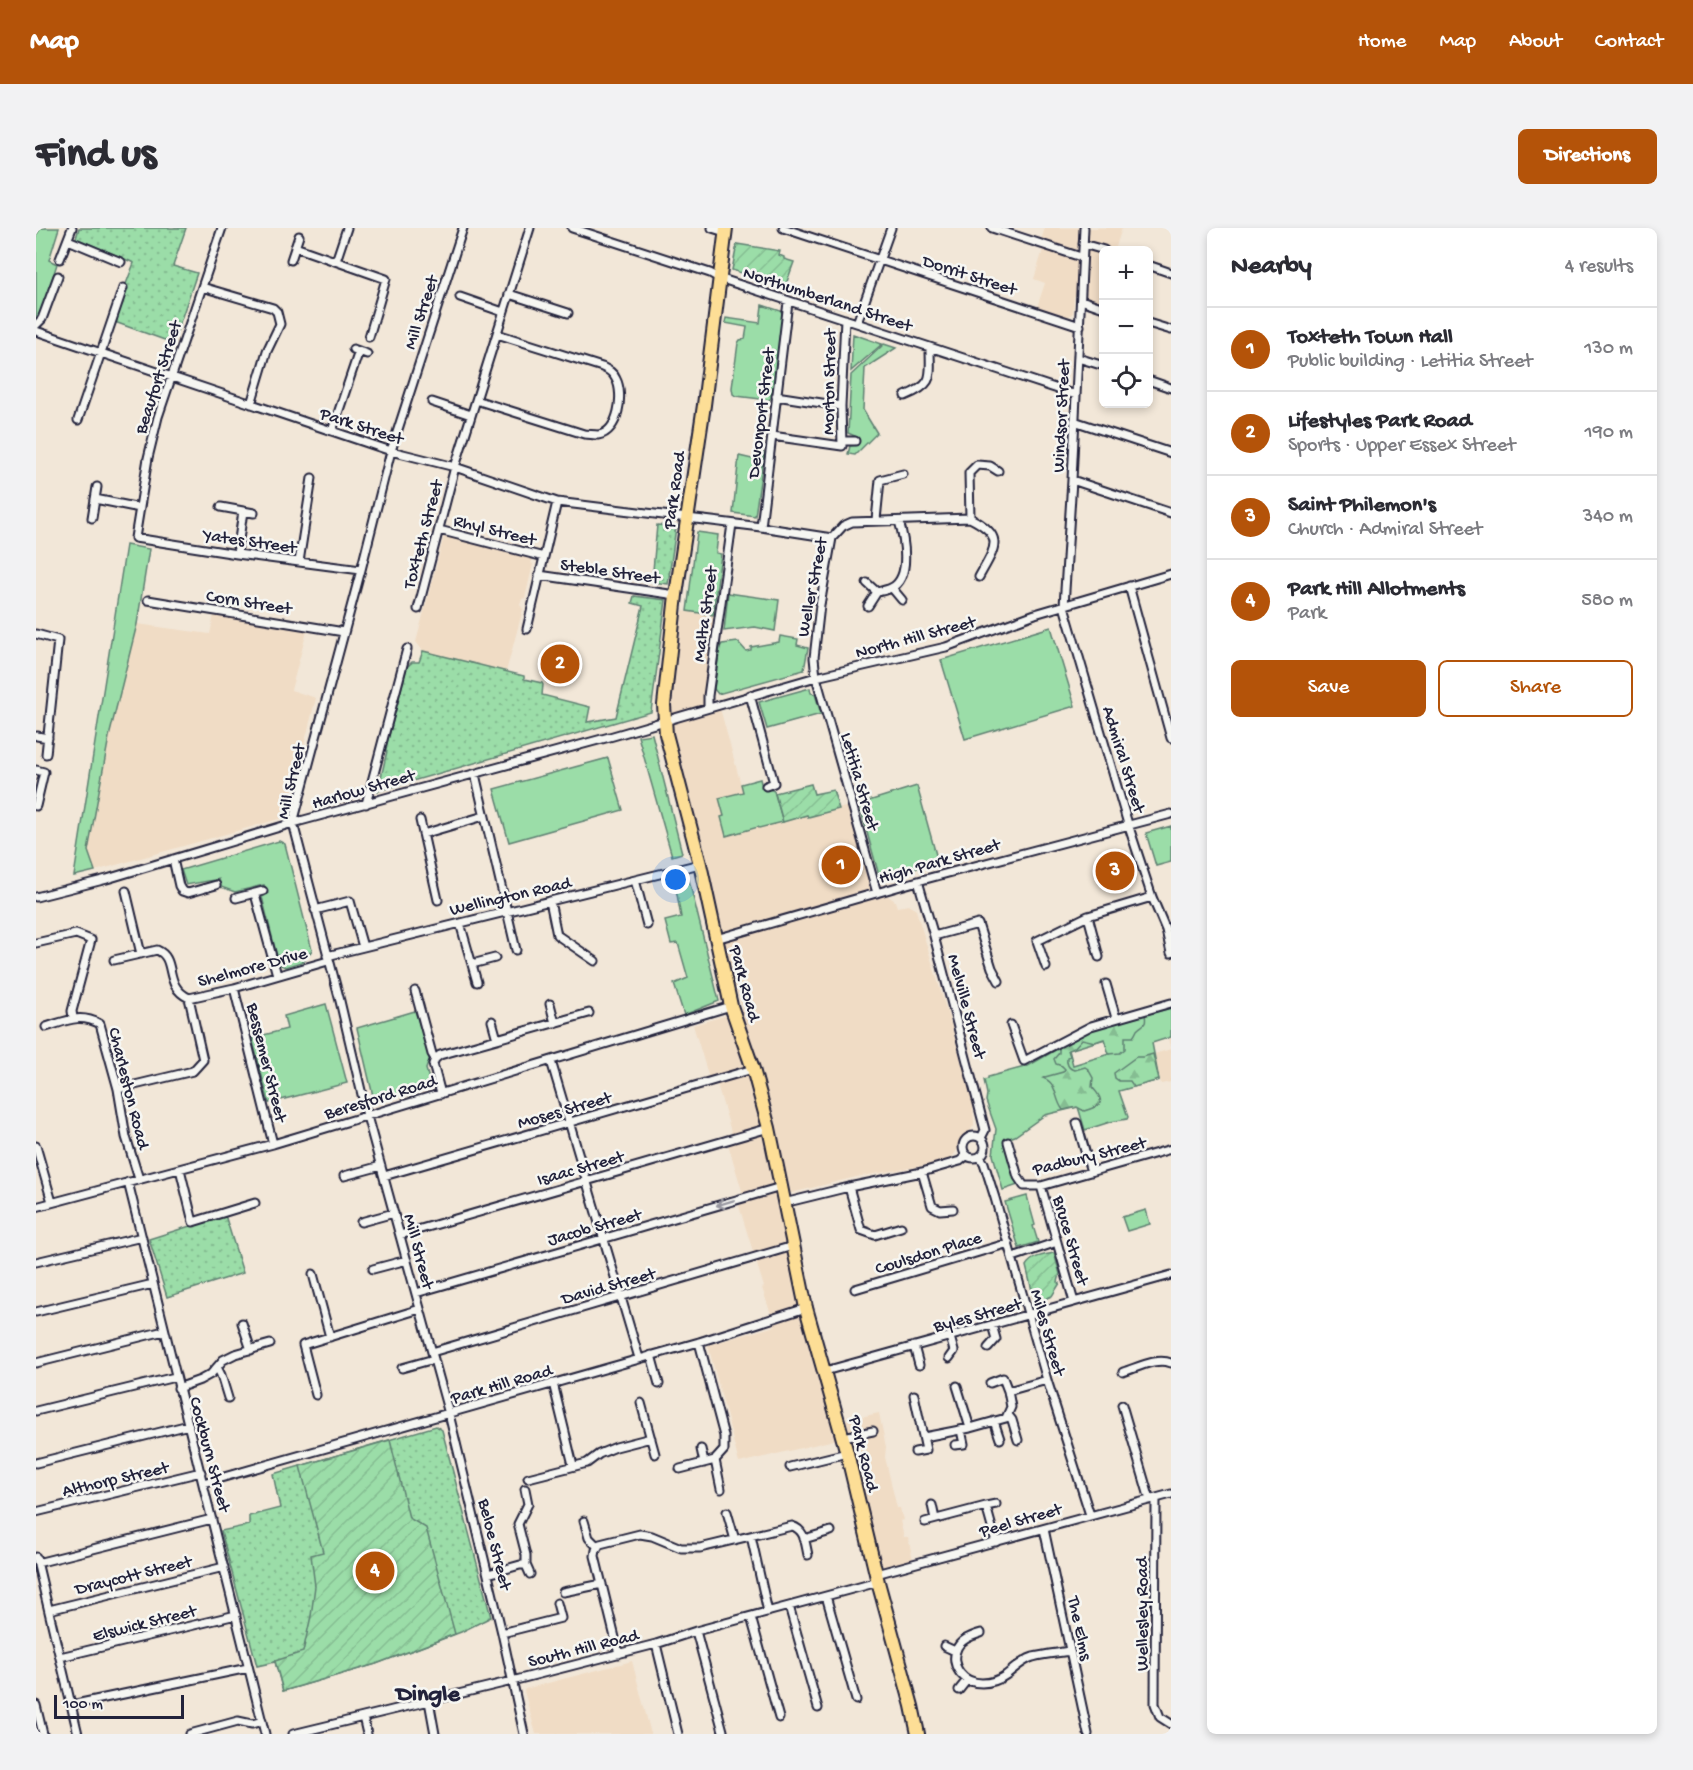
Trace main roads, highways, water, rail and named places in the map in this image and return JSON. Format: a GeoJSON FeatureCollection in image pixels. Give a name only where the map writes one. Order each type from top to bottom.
{"type":"FeatureCollection","features":[{"type":"Feature","properties":{"kind":"highway","name":"Park Road"},"geometry":{"type":"LineString","coordinates":[[725,230],[704,405],[676,595],[666,686],[665,720],[669,751],[700,864],[731,1006],[753,1069],[769,1128],[806,1308],[843,1437],[918,1734]]}},
{"type":"Feature","properties":{"kind":"place","name":"Lifestyles Park Road"},"geometry":{"type":"Point","coordinates":[560,664]}},
{"type":"Feature","properties":{"kind":"place","name":"Toxteth Town Hall"},"geometry":{"type":"Point","coordinates":[841,865]}},
{"type":"Feature","properties":{"kind":"place","name":"Saint Philemon's"},"geometry":{"type":"Point","coordinates":[1115,871]}},
{"type":"Feature","properties":{"kind":"place","name":"Park Hill Allotments"},"geometry":{"type":"Point","coordinates":[375,1571]}},
{"type":"Feature","properties":{"kind":"district","name":"Dingle"},"geometry":{"type":"Point","coordinates":[428,1692]}}]}
